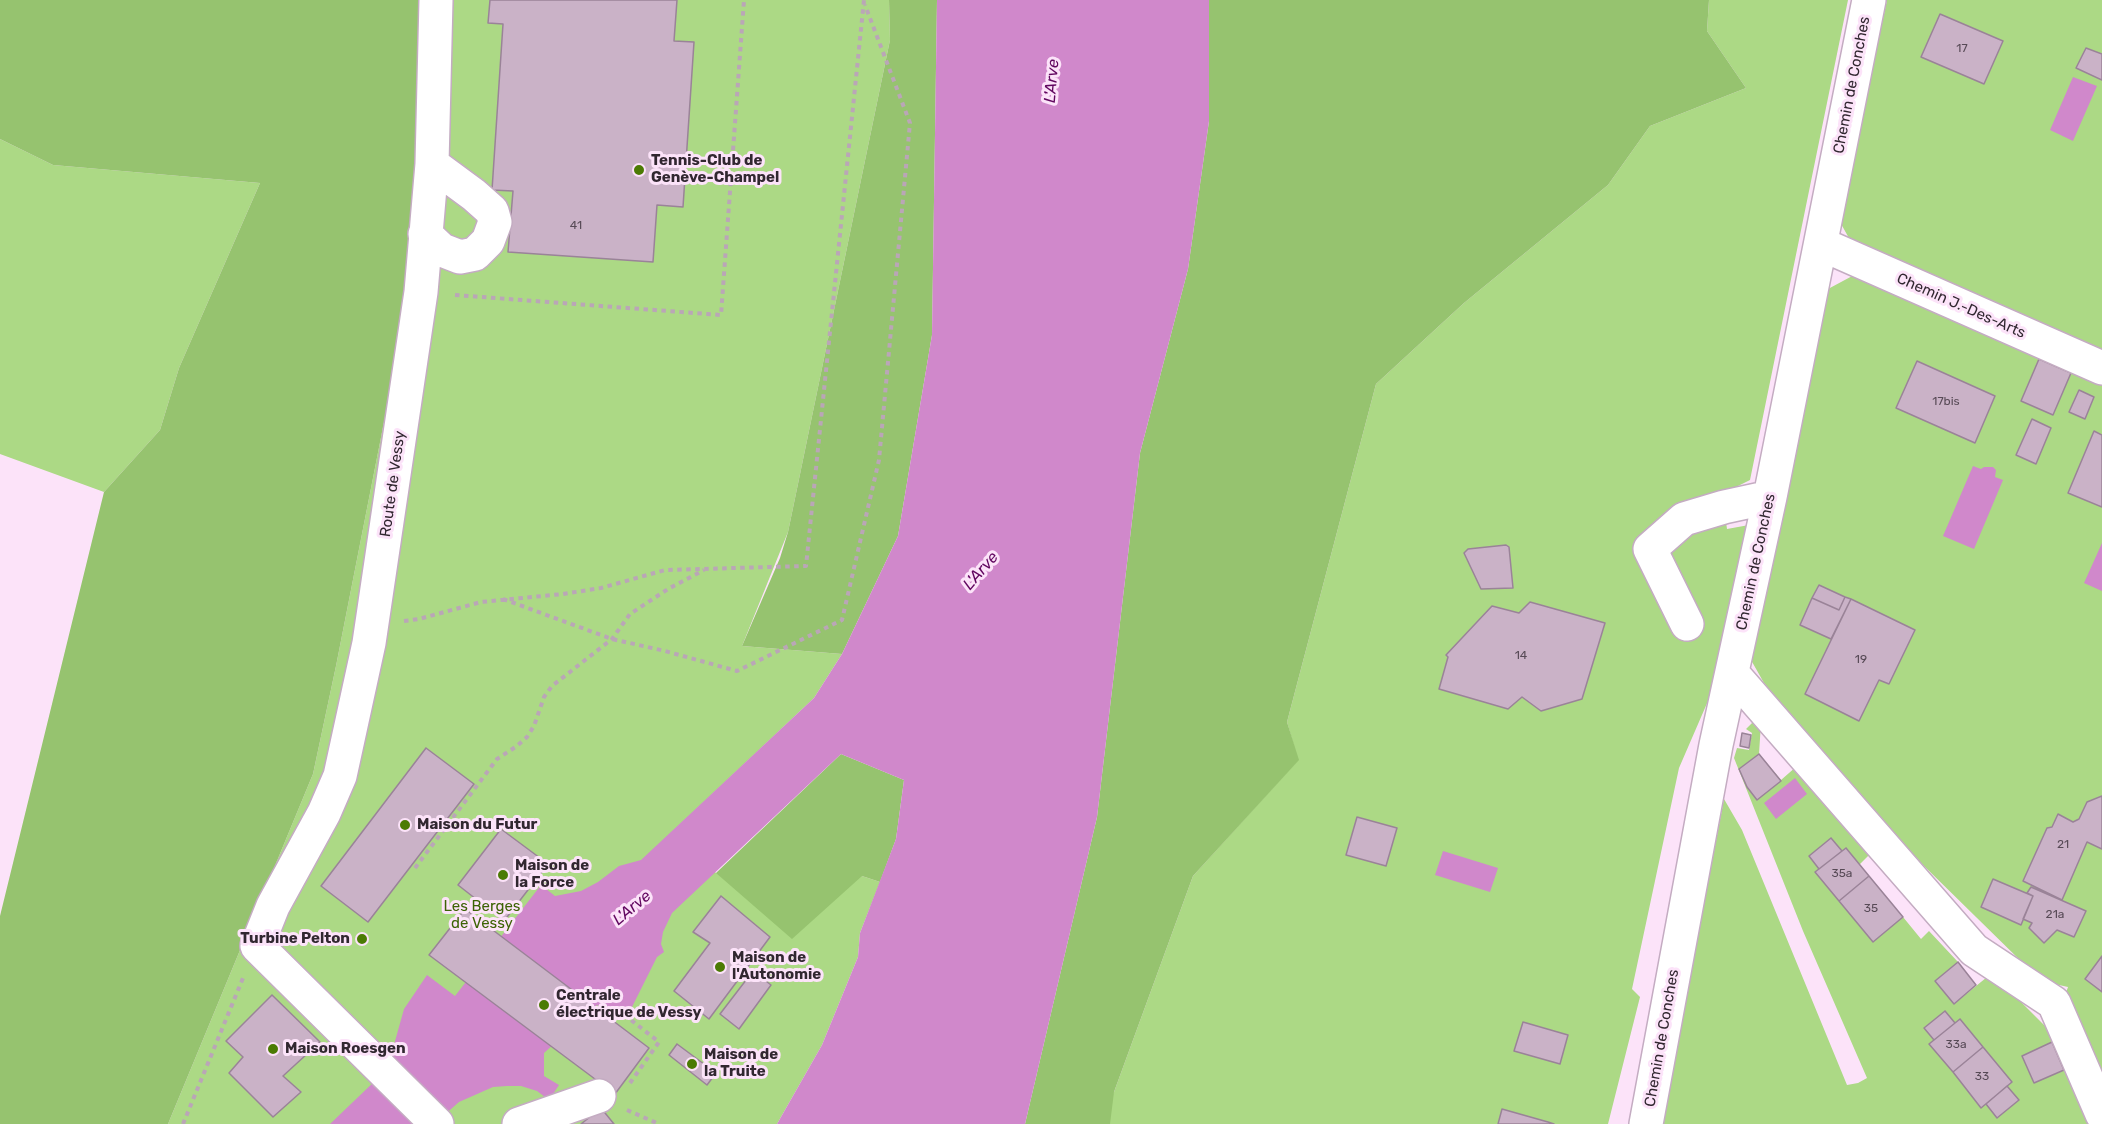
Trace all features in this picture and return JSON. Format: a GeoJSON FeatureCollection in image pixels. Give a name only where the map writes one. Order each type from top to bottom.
{"type":"FeatureCollection","features":[{"type":"Feature","properties":{"kind":"street","name":"Route de Vessy"},"geometry":{"type":"LineString","coordinates":[[256,946],[273,906],[324,813],[340,776],[372,622],[421,292],[432,164],[436,0]]}},
{"type":"Feature","properties":{"kind":"street","name":"Chemin de Conches"},"geometry":{"type":"LineString","coordinates":[[1646,1124],[1714,756],[1770,497],[1869,0]]}},
{"type":"Feature","properties":{"kind":"street"},"geometry":{"type":"LineString","coordinates":[[425,234],[442,250],[460,257],[475,254],[488,241],[495,222],[492,211],[432,164]]}},
{"type":"Feature","properties":{"kind":"street","name":"Chemin J.-Des-Arts"},"geometry":{"type":"LineString","coordinates":[[1821,244],[2102,368]]}},
{"type":"Feature","properties":{"kind":"street"},"geometry":{"type":"LineString","coordinates":[[1687,624],[1650,549],[1684,519],[1770,497]]}},
{"type":"Feature","properties":{"kind":"street"},"geometry":{"type":"LineString","coordinates":[[1732,673],[1974,950],[2054,1003],[2102,1114]]}},
{"type":"Feature","properties":{"kind":"street"},"geometry":{"type":"LineString","coordinates":[[256,946],[437,1123]]}},
{"type":"Feature","properties":{"kind":"street"},"geometry":{"type":"LineString","coordinates":[[519,1124],[613,1091]]}},
{"type":"Feature","properties":{"kind":"path"},"geometry":{"type":"LineString","coordinates":[[421,292],[721,315],[744,0]]}},
{"type":"Feature","properties":{"kind":"path"},"geometry":{"type":"LineString","coordinates":[[372,622],[412,620],[472,604],[601,588],[665,570],[806,566],[864,1]]}},
{"type":"Feature","properties":{"kind":"path"},"geometry":{"type":"LineString","coordinates":[[502,599],[612,639],[665,651],[737,672],[842,621],[879,460],[910,123],[864,1]]}},
{"type":"Feature","properties":{"kind":"path"},"geometry":{"type":"LineString","coordinates":[[415,868],[497,759],[527,737],[534,726],[544,698],[552,686],[612,639],[630,614],[668,589],[708,569]]}},
{"type":"Feature","properties":{"kind":"path"},"geometry":{"type":"LineString","coordinates":[[183,1124],[256,946]]}},
{"type":"Feature","properties":{"kind":"path"},"geometry":{"type":"LineString","coordinates":[[613,1091],[659,1042],[631,1020]]}},
{"type":"Feature","properties":{"kind":"green space"},"geometry":{"type":"Polygon","coordinates":[[[0,0],[424,0],[408,300],[313,774],[168,1124],[0,1124],[0,916],[104,492],[160,430],[179,368],[260,183],[53,165],[0,139],[0,0]]]}},
{"type":"Feature","properties":{"kind":"green space","name":"Les Berges de Vessy"},"geometry":{"type":"Polygon","coordinates":[[[424,0],[889,0],[890,40],[788,532],[742,646],[842,654],[814,698],[673,831],[716,873],[862,876],[880,882],[860,933],[858,957],[822,1045],[777,1124],[168,1124],[313,774],[408,300],[424,0]]]}},
{"type":"Feature","properties":{"kind":"green space"},"geometry":{"type":"Polygon","coordinates":[[[889,0],[937,0],[932,335],[898,536],[842,654],[742,646],[780,558],[788,532],[890,40],[889,0]]]}},
{"type":"Feature","properties":{"kind":"green space"},"geometry":{"type":"Polygon","coordinates":[[[1209,0],[1709,0],[1707,31],[1746,88],[1650,126],[1608,185],[1464,303],[1376,384],[1287,722],[1299,760],[1193,876],[1114,1092],[1110,1124],[1025,1124],[1097,817],[1140,453],[1188,269],[1209,121],[1209,0]]]}},
{"type":"Feature","properties":{"kind":"green space"},"geometry":{"type":"Polygon","coordinates":[[[1709,0],[1848,0],[1750,480],[1722,494],[1727,529],[1749,525],[1708,701],[1679,768],[1632,989],[1640,997],[1608,1124],[1096,1124],[1114,1092],[1193,876],[1298,760],[1287,722],[1376,384],[1464,303],[1608,185],[1650,126],[1746,88],[1707,31],[1709,0]]]}},
{"type":"Feature","properties":{"kind":"green space"},"geometry":{"type":"Polygon","coordinates":[[[1887,0],[2102,0],[2102,350],[1850,240],[1840,222],[1887,0]]]}},
{"type":"Feature","properties":{"kind":"green space"},"geometry":{"type":"Polygon","coordinates":[[[0,139],[53,165],[260,183],[179,368],[160,430],[104,492],[0,454],[0,139]]]}},
{"type":"Feature","properties":{"kind":"green space"},"geometry":{"type":"Polygon","coordinates":[[[1856,274],[2102,384],[2102,1124],[1662,1124],[1724,799],[1742,830],[1847,1085],[1867,1078],[1803,931],[1734,758],[1737,748],[1749,750],[1752,733],[1746,729],[1757,718],[1761,723],[1759,754],[1781,780],[1797,766],[1871,853],[1859,865],[1921,939],[1929,931],[1958,962],[1935,981],[1954,1004],[1992,973],[2052,1033],[2068,987],[2050,983],[2029,969],[1924,866],[1844,779],[1764,683],[1751,660],[1828,289],[1856,274]]]}},
{"type":"Feature","properties":{"kind":"green space"},"geometry":{"type":"Polygon","coordinates":[[[841,754],[904,780],[896,839],[880,882],[862,876],[792,939],[716,873],[841,754]]]}},
{"type":"Feature","properties":{"kind":"water","name":"L'Arve"},"geometry":{"type":"Polygon","coordinates":[[[937,0],[1209,0],[1209,121],[1188,269],[1140,453],[1097,817],[1025,1124],[777,1124],[822,1045],[858,957],[860,933],[896,839],[904,780],[841,754],[672,913],[663,932],[661,944],[664,952],[657,957],[629,1013],[624,1007],[616,1020],[597,1005],[544,1053],[544,1076],[559,1085],[549,1100],[537,1091],[521,1086],[493,1087],[459,1102],[434,1124],[330,1124],[377,1079],[390,1059],[404,1009],[427,975],[455,996],[541,885],[555,896],[581,891],[598,882],[619,866],[641,860],[814,698],[842,654],[898,536],[932,335],[937,0]]]}},
{"type":"Feature","properties":{"kind":"water"},"geometry":{"type":"Polygon","coordinates":[[[2073,77],[2097,86],[2073,141],[2050,130],[2073,77]]]}},
{"type":"Feature","properties":{"kind":"water"},"geometry":{"type":"Polygon","coordinates":[[[1973,466],[1981,469],[1993,467],[1996,470],[1995,477],[2003,480],[1974,549],[1943,536],[1973,466]]]}},
{"type":"Feature","properties":{"kind":"water"},"geometry":{"type":"Polygon","coordinates":[[[2102,543],[2102,591],[2084,583],[2102,543]]]}},
{"type":"Feature","properties":{"kind":"water"},"geometry":{"type":"Polygon","coordinates":[[[1795,778],[1807,794],[1776,819],[1764,803],[1795,778]]]}},
{"type":"Feature","properties":{"kind":"water"},"geometry":{"type":"Polygon","coordinates":[[[1443,851],[1498,868],[1490,892],[1435,875],[1443,851]]]}},
{"type":"Feature","properties":{"kind":"building"},"geometry":{"type":"Polygon","coordinates":[[[490,0],[677,0],[674,41],[694,42],[683,207],[657,205],[653,262],[508,252],[513,191],[492,190],[503,24],[488,23],[490,0]]]}},
{"type":"Feature","properties":{"kind":"building"},"geometry":{"type":"Polygon","coordinates":[[[1940,14],[2003,41],[1984,84],[1921,57],[1940,14]]]}},
{"type":"Feature","properties":{"kind":"building"},"geometry":{"type":"Polygon","coordinates":[[[2086,48],[2102,54],[2102,80],[2076,68],[2086,48]]]}},
{"type":"Feature","properties":{"kind":"building"},"geometry":{"type":"Polygon","coordinates":[[[2039,359],[2071,373],[2053,415],[2021,401],[2039,359]]]}},
{"type":"Feature","properties":{"kind":"building"},"geometry":{"type":"Polygon","coordinates":[[[1917,361],[1995,396],[1975,443],[1896,408],[1917,361]]]}},
{"type":"Feature","properties":{"kind":"building"},"geometry":{"type":"Polygon","coordinates":[[[2079,390],[2094,397],[2085,419],[2069,412],[2079,390]]]}},
{"type":"Feature","properties":{"kind":"building"},"geometry":{"type":"Polygon","coordinates":[[[2032,419],[2051,428],[2036,464],[2016,455],[2032,419]]]}},
{"type":"Feature","properties":{"kind":"building"},"geometry":{"type":"Polygon","coordinates":[[[2094,431],[2102,435],[2102,507],[2068,493],[2094,431]]]}},
{"type":"Feature","properties":{"kind":"building"},"geometry":{"type":"Polygon","coordinates":[[[1506,545],[1509,547],[1513,588],[1481,589],[1464,553],[1468,549],[1506,545]]]}},
{"type":"Feature","properties":{"kind":"building"},"geometry":{"type":"Polygon","coordinates":[[[1819,585],[1845,597],[1839,610],[1812,598],[1819,585]]]}},
{"type":"Feature","properties":{"kind":"building"},"geometry":{"type":"Polygon","coordinates":[[[1845,597],[1851,599],[1831,639],[1800,625],[1812,598],[1839,610],[1845,597]]]}},
{"type":"Feature","properties":{"kind":"building"},"geometry":{"type":"Polygon","coordinates":[[[1851,599],[1915,630],[1889,684],[1879,680],[1859,721],[1805,694],[1851,599]]]}},
{"type":"Feature","properties":{"kind":"building"},"geometry":{"type":"Polygon","coordinates":[[[1530,602],[1605,623],[1582,699],[1541,711],[1522,697],[1508,709],[1439,689],[1448,657],[1446,655],[1492,606],[1519,613],[1530,602]]]}},
{"type":"Feature","properties":{"kind":"building"},"geometry":{"type":"Polygon","coordinates":[[[1742,733],[1751,735],[1749,748],[1740,746],[1742,733]]]}},
{"type":"Feature","properties":{"kind":"building","name":"Maison du Futur"},"geometry":{"type":"Polygon","coordinates":[[[426,748],[474,784],[368,922],[321,886],[426,748]]]}},
{"type":"Feature","properties":{"kind":"building"},"geometry":{"type":"Polygon","coordinates":[[[1759,754],[1781,781],[1757,800],[1747,787],[1739,769],[1759,754]]]}},
{"type":"Feature","properties":{"kind":"building"},"geometry":{"type":"Polygon","coordinates":[[[2102,796],[2102,849],[2087,842],[2062,900],[2023,881],[2047,828],[2052,827],[2058,814],[2073,822],[2079,819],[2087,802],[2102,796]]]}},
{"type":"Feature","properties":{"kind":"building"},"geometry":{"type":"Polygon","coordinates":[[[1357,817],[1397,828],[1386,866],[1346,855],[1357,817]]]}},
{"type":"Feature","properties":{"kind":"building","name":"Maison de la Force"},"geometry":{"type":"Polygon","coordinates":[[[501,829],[548,864],[504,921],[458,885],[501,829]]]}},
{"type":"Feature","properties":{"kind":"building"},"geometry":{"type":"Polygon","coordinates":[[[1831,838],[1842,851],[1819,869],[1809,856],[1831,838]]]}},
{"type":"Feature","properties":{"kind":"building"},"geometry":{"type":"Polygon","coordinates":[[[1846,848],[1869,876],[1839,901],[1815,872],[1846,848]]]}},
{"type":"Feature","properties":{"kind":"building"},"geometry":{"type":"Polygon","coordinates":[[[1869,876],[1903,917],[1873,942],[1839,901],[1869,876]]]}},
{"type":"Feature","properties":{"kind":"building"},"geometry":{"type":"Polygon","coordinates":[[[1993,879],[2033,896],[2021,925],[1981,907],[1993,879]]]}},
{"type":"Feature","properties":{"kind":"building"},"geometry":{"type":"Polygon","coordinates":[[[2031,887],[2086,911],[2074,937],[2057,930],[2044,943],[2029,928],[2032,923],[2023,919],[2033,896],[2027,893],[2031,887]]]}},
{"type":"Feature","properties":{"kind":"building","name":"Maison de l'Autonomie"},"geometry":{"type":"Polygon","coordinates":[[[721,896],[770,937],[709,1019],[674,991],[710,943],[693,932],[721,896]]]}},
{"type":"Feature","properties":{"kind":"building","name":"Centrale électrique de Vessy"},"geometry":{"type":"Polygon","coordinates":[[[465,909],[649,1048],[615,1094],[429,955],[465,909]]]}},
{"type":"Feature","properties":{"kind":"building"},"geometry":{"type":"Polygon","coordinates":[[[2102,956],[2102,992],[2085,979],[2102,956]]]}},
{"type":"Feature","properties":{"kind":"building"},"geometry":{"type":"Polygon","coordinates":[[[1958,962],[1976,985],[1954,1004],[1935,981],[1958,962]]]}},
{"type":"Feature","properties":{"kind":"building"},"geometry":{"type":"Polygon","coordinates":[[[753,971],[771,985],[739,1029],[720,1014],[753,971]]]}},
{"type":"Feature","properties":{"kind":"building","name":"Maison Roesgen"},"geometry":{"type":"Polygon","coordinates":[[[272,995],[320,1042],[283,1076],[301,1092],[273,1117],[229,1073],[243,1057],[226,1041],[272,995]]]}},
{"type":"Feature","properties":{"kind":"building"},"geometry":{"type":"Polygon","coordinates":[[[1945,1011],[1955,1023],[1934,1040],[1924,1028],[1945,1011]]]}},
{"type":"Feature","properties":{"kind":"building"},"geometry":{"type":"Polygon","coordinates":[[[1960,1019],[1983,1047],[1953,1072],[1929,1044],[1960,1019]]]}},
{"type":"Feature","properties":{"kind":"building"},"geometry":{"type":"Polygon","coordinates":[[[1523,1022],[1568,1035],[1560,1064],[1514,1051],[1523,1022]]]}},
{"type":"Feature","properties":{"kind":"building"},"geometry":{"type":"Polygon","coordinates":[[[2052,1042],[2064,1070],[2034,1083],[2022,1056],[2052,1042]]]}},
{"type":"Feature","properties":{"kind":"building","name":"Maison de la Truite"},"geometry":{"type":"Polygon","coordinates":[[[677,1044],[716,1073],[707,1085],[669,1055],[677,1044]]]}},
{"type":"Feature","properties":{"kind":"building"},"geometry":{"type":"Polygon","coordinates":[[[1983,1047],[2012,1082],[1981,1108],[1953,1072],[1983,1047]]]}},
{"type":"Feature","properties":{"kind":"building"},"geometry":{"type":"Polygon","coordinates":[[[2007,1086],[2019,1100],[1997,1118],[1986,1104],[2007,1086]]]}},
{"type":"Feature","properties":{"kind":"building"},"geometry":{"type":"Polygon","coordinates":[[[601,1108],[614,1124],[581,1124],[601,1108]]]}},
{"type":"Feature","properties":{"kind":"building"},"geometry":{"type":"Polygon","coordinates":[[[1502,1109],[1548,1122],[1554,1124],[1498,1124],[1502,1109]]]}},
{"type":"Feature","properties":{"kind":"place","name":"Tennis-Club de Genève-Champel"},"geometry":{"type":"Point","coordinates":[639,170]}},
{"type":"Feature","properties":{"kind":"place","name":"Maison du Futur"},"geometry":{"type":"Point","coordinates":[405,825]}},
{"type":"Feature","properties":{"kind":"place","name":"Maison de la Force"},"geometry":{"type":"Point","coordinates":[503,875]}},
{"type":"Feature","properties":{"kind":"place","name":"Turbine Pelton"},"geometry":{"type":"Point","coordinates":[362,939]}},
{"type":"Feature","properties":{"kind":"place","name":"Maison de l'Autonomie"},"geometry":{"type":"Point","coordinates":[720,967]}},
{"type":"Feature","properties":{"kind":"place","name":"Centrale électrique de Vessy"},"geometry":{"type":"Point","coordinates":[544,1005]}},
{"type":"Feature","properties":{"kind":"place","name":"Maison Roesgen"},"geometry":{"type":"Point","coordinates":[273,1049]}},
{"type":"Feature","properties":{"kind":"place","name":"Maison de la Truite"},"geometry":{"type":"Point","coordinates":[692,1064]}}]}
